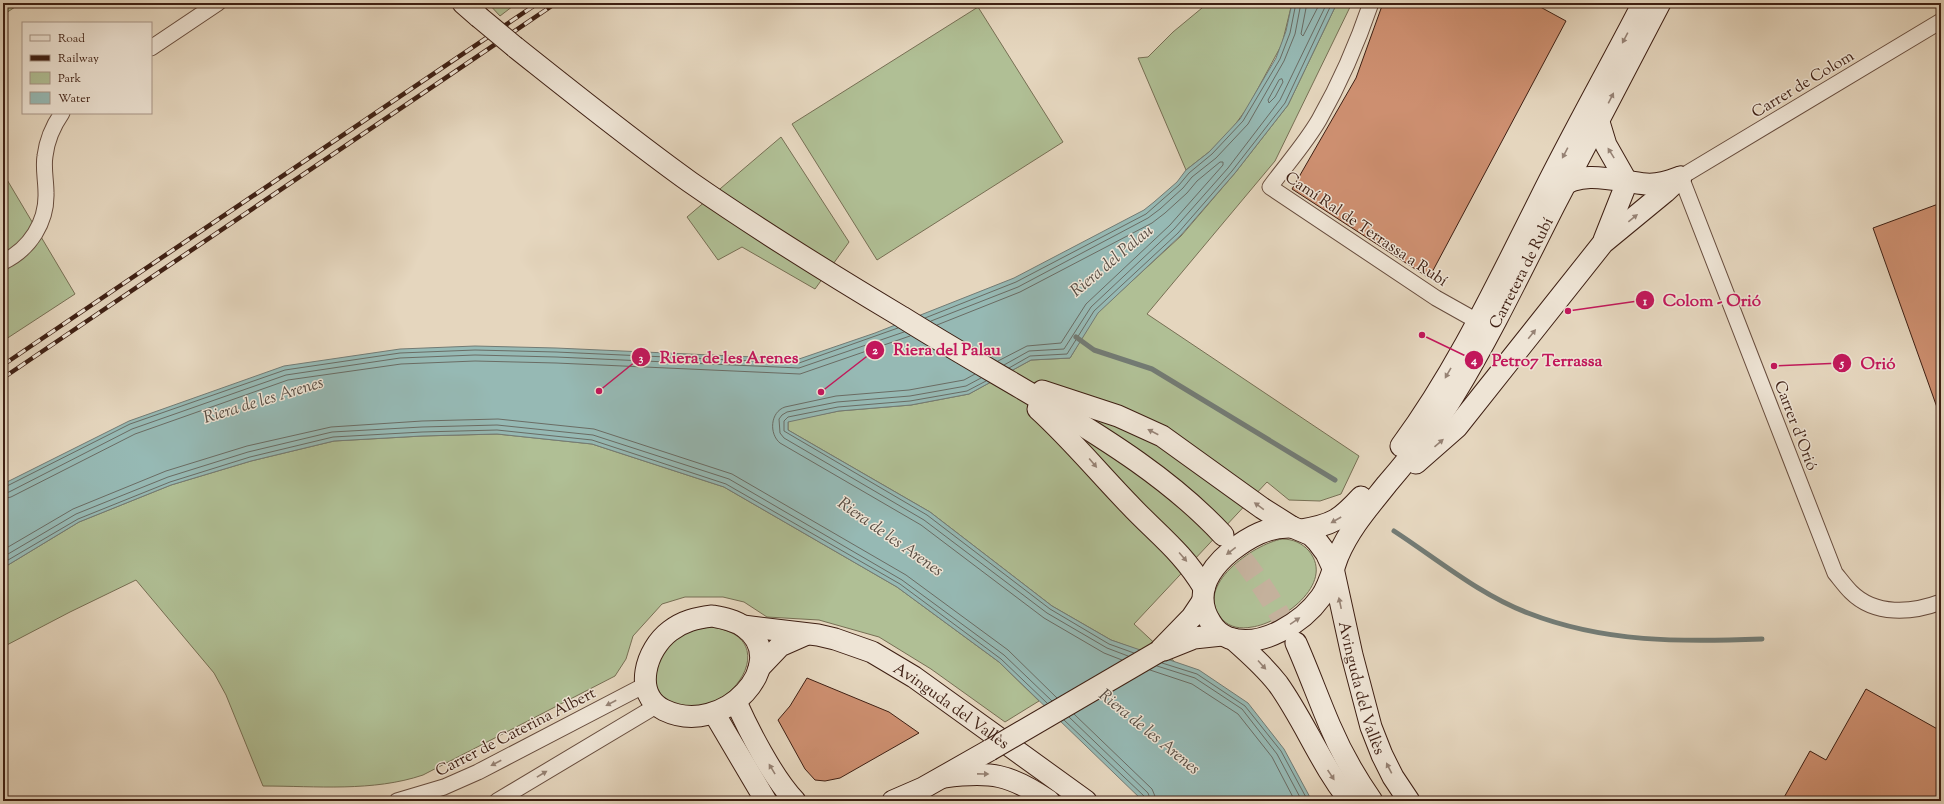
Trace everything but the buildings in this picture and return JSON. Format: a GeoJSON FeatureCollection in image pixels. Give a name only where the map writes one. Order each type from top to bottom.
{"type":"FeatureCollection","features":[{"type":"Feature","properties":{"kind":"main road"},"geometry":{"type":"LineString","coordinates":[[463,3],[515,47],[604,118],[690,182],[808,260],[1075,420],[1156,474],[1210,522],[1223,536]]}},
{"type":"Feature","properties":{"kind":"main road","name":"Carretera de Rubí"},"geometry":{"type":"LineString","coordinates":[[1297,529],[1333,523],[1344,516],[1378,477],[1413,430],[1432,400],[1509,263],[1539,200],[1643,3]]}},
{"type":"Feature","properties":{"kind":"main road","name":"Carretera de Rubí"},"geometry":{"type":"LineString","coordinates":[[1330,566],[1354,525],[1434,426],[1454,396],[1484,344],[1660,3]]}},
{"type":"Feature","properties":{"kind":"main road"},"geometry":{"type":"LineString","coordinates":[[1599,122],[1606,145],[1627,182]]}},
{"type":"Feature","properties":{"kind":"main road"},"geometry":{"type":"LineString","coordinates":[[1509,263],[1519,252],[1554,193],[1567,182],[1582,178],[1661,184],[1681,177]]}},
{"type":"Feature","properties":{"kind":"main road"},"geometry":{"type":"LineString","coordinates":[[1387,485],[1410,469],[1457,427],[1603,243],[1681,177]]}},
{"type":"Feature","properties":{"kind":"main road"},"geometry":{"type":"LineString","coordinates":[[1603,243],[1627,182]]}},
{"type":"Feature","properties":{"kind":"main road"},"geometry":{"type":"LineString","coordinates":[[1006,379],[1075,420],[1128,503],[1178,551],[1192,568],[1203,595],[1206,614],[1215,629],[1257,660],[1278,685],[1298,716],[1326,769],[1350,801]]}},
{"type":"Feature","properties":{"kind":"main road"},"geometry":{"type":"LineString","coordinates":[[893,801],[916,795],[944,777],[1158,652],[1194,638],[1227,637],[1252,640],[1270,635],[1302,617],[1323,595],[1330,566],[1311,535],[1297,529],[1162,436],[1118,416],[1075,420]]}},
{"type":"Feature","properties":{"kind":"main road"},"geometry":{"type":"LineString","coordinates":[[1158,652],[1192,617],[1203,595],[1213,569],[1222,558],[1249,538],[1274,528],[1297,529]]}},
{"type":"Feature","properties":{"kind":"main road","name":"Avinguda del Vallès"},"geometry":{"type":"LineString","coordinates":[[1330,566],[1371,727],[1382,755],[1393,777],[1409,801]]}},
{"type":"Feature","properties":{"kind":"main road"},"geometry":{"type":"LineString","coordinates":[[759,668],[760,655],[758,646],[751,632],[732,621],[712,616],[693,619],[679,624],[668,632],[657,644],[649,658],[645,684],[649,695],[656,706],[677,715],[693,717],[714,714],[736,702],[748,689],[759,668],[780,646],[805,635]]}},
{"type":"Feature","properties":{"kind":"main road","name":"Avinguda del Vallès"},"geometry":{"type":"LineString","coordinates":[[743,626],[835,639],[885,658],[973,718],[1086,801]]}},
{"type":"Feature","properties":{"kind":"main road"},"geometry":{"type":"LineString","coordinates":[[1296,643],[1330,727],[1356,778],[1372,801]]}},
{"type":"Feature","properties":{"kind":"main road"},"geometry":{"type":"LineString","coordinates":[[1308,670],[1341,724],[1365,770],[1387,801]]}},
{"type":"Feature","properties":{"kind":"main road"},"geometry":{"type":"LineString","coordinates":[[736,702],[747,726],[784,789],[795,801]]}},
{"type":"Feature","properties":{"kind":"main road"},"geometry":{"type":"LineString","coordinates":[[714,714],[766,801]]}},
{"type":"Feature","properties":{"kind":"main road","name":"Avinguda del Vallès"},"geometry":{"type":"LineString","coordinates":[[944,777],[970,774],[992,774],[1010,778],[1029,787],[1049,801]]}},
{"type":"Feature","properties":{"kind":"street"},"geometry":{"type":"LineString","coordinates":[[152,47],[218,3]]}},
{"type":"Feature","properties":{"kind":"street","name":"Camí Ral de Terrassa a Rubí"},"geometry":{"type":"LineString","coordinates":[[1371,3],[1360,36],[1337,87],[1318,122],[1270,187],[1436,298],[1477,321]]}},
{"type":"Feature","properties":{"kind":"street","name":"Carrer de Colom"},"geometry":{"type":"LineString","coordinates":[[1681,177],[1941,21]]}},
{"type":"Feature","properties":{"kind":"street"},"geometry":{"type":"LineString","coordinates":[[3,262],[28,243],[36,233],[42,221],[46,192],[44,157],[48,140],[54,125],[61,114]]}},
{"type":"Feature","properties":{"kind":"street","name":"Carrer d'Orió"},"geometry":{"type":"LineString","coordinates":[[1681,177],[1828,559],[1835,573],[1851,592],[1872,605],[1890,610],[1919,610],[1941,602]]}},
{"type":"Feature","properties":{"kind":"street","name":"Carrer de Caterina Albert"},"geometry":{"type":"LineString","coordinates":[[405,800],[444,787],[478,772],[645,684]]}},
{"type":"Feature","properties":{"kind":"street"},"geometry":{"type":"LineString","coordinates":[[497,801],[656,706]]}},
{"type":"Feature","properties":{"kind":"green space"},"geometry":{"type":"Polygon","coordinates":[[[3,3],[21,3],[3,15],[3,3]]]}},
{"type":"Feature","properties":{"kind":"green space"},"geometry":{"type":"Polygon","coordinates":[[[488,3],[517,3],[500,16],[488,3]]]}},
{"type":"Feature","properties":{"kind":"green space"},"geometry":{"type":"Polygon","coordinates":[[[1208,3],[1292,3],[1282,44],[1248,107],[1231,130],[1209,152],[1186,170],[1138,58],[1148,57],[1173,32],[1208,3]]]}},
{"type":"Feature","properties":{"kind":"green space"},"geometry":{"type":"Polygon","coordinates":[[[1337,3],[1352,3],[1275,161],[1147,314],[1359,456],[1341,494],[1320,501],[1289,500],[1267,482],[1134,624],[1177,664],[1111,640],[1052,606],[930,512],[788,430],[788,421],[839,411],[911,405],[969,394],[1031,360],[1070,358],[1097,313],[1181,236],[1235,173],[1288,105],[1337,3]]]}},
{"type":"Feature","properties":{"kind":"green space"},"geometry":{"type":"Polygon","coordinates":[[[978,7],[1063,142],[877,260],[792,124],[978,7]]]}},
{"type":"Feature","properties":{"kind":"green space"},"geometry":{"type":"Polygon","coordinates":[[[781,137],[849,242],[815,289],[742,247],[718,260],[687,217],[781,137]]]}},
{"type":"Feature","properties":{"kind":"green space"},"geometry":{"type":"Polygon","coordinates":[[[3,173],[75,294],[3,341],[3,173]]]}},
{"type":"Feature","properties":{"kind":"green space"},"geometry":{"type":"Polygon","coordinates":[[[497,434],[592,444],[724,487],[897,587],[999,662],[1039,701],[1005,722],[931,669],[879,637],[819,620],[767,617],[744,602],[723,597],[685,597],[662,604],[633,636],[626,659],[615,676],[423,775],[384,784],[364,786],[263,786],[226,695],[214,673],[136,580],[3,647],[3,568],[79,522],[171,485],[251,461],[334,441],[422,436],[497,434]]]}},
{"type":"Feature","properties":{"kind":"green space"},"geometry":{"type":"Polygon","coordinates":[[[1282,539],[1297,542],[1303,546],[1309,551],[1315,564],[1316,576],[1302,600],[1290,610],[1264,624],[1244,628],[1236,627],[1225,622],[1215,606],[1215,593],[1220,581],[1230,568],[1243,558],[1257,549],[1282,539]]]}},
{"type":"Feature","properties":{"kind":"green space"},"geometry":{"type":"Polygon","coordinates":[[[711,627],[732,633],[744,644],[748,657],[744,672],[735,686],[722,697],[705,705],[685,707],[667,701],[663,698],[656,685],[655,671],[660,657],[669,645],[678,637],[691,631],[711,627]]]}},
{"type":"Feature","properties":{"kind":"water"},"geometry":{"type":"Polygon","coordinates":[[[1292,3],[1337,3],[1288,105],[1235,173],[1181,235],[1098,313],[1070,358],[1031,360],[969,394],[911,405],[839,411],[788,422],[788,430],[930,512],[1052,606],[1111,640],[1199,670],[1248,703],[1284,749],[1312,801],[1143,801],[999,662],[897,587],[724,487],[592,444],[497,434],[422,436],[334,441],[251,461],[171,485],[79,522],[3,568],[3,484],[129,421],[284,366],[400,349],[475,346],[556,348],[799,359],[875,333],[1014,278],[1144,210],[1177,182],[1186,170],[1209,152],[1240,119],[1276,58],[1286,31],[1292,3]]]}},
{"type":"Feature","properties":{"kind":"waterway"},"geometry":{"type":"LineString","coordinates":[[1076,337],[1094,350],[1152,369],[1335,480]]}},
{"type":"Feature","properties":{"kind":"waterway"},"geometry":{"type":"LineString","coordinates":[[1394,531],[1459,576],[1493,597],[1528,613],[1557,623],[1586,630],[1644,638],[1673,640],[1762,639]]}},
{"type":"Feature","properties":{"kind":"tunnel"},"geometry":{"type":"LineString","coordinates":[[1223,535],[1244,561],[1262,587],[1279,613],[1295,642]]}},
{"type":"Feature","properties":{"kind":"railway"},"geometry":{"type":"LineString","coordinates":[[3,365],[538,3]]}},
{"type":"Feature","properties":{"kind":"railway"},"geometry":{"type":"LineString","coordinates":[[3,378],[556,3]]}},
{"type":"Feature","properties":{"kind":"place","name":"Colom - Orió"},"geometry":{"type":"Point","coordinates":[1568,311]}},
{"type":"Feature","properties":{"kind":"place","name":"Petro7 Terrassa"},"geometry":{"type":"Point","coordinates":[1422,335]}},
{"type":"Feature","properties":{"kind":"place","name":"Orió"},"geometry":{"type":"Point","coordinates":[1774,366]}},
{"type":"Feature","properties":{"kind":"place","name":"Riera de les Arenes"},"geometry":{"type":"Point","coordinates":[599,391]}},
{"type":"Feature","properties":{"kind":"place","name":"Riera del Palau"},"geometry":{"type":"Point","coordinates":[821,392]}}]}
